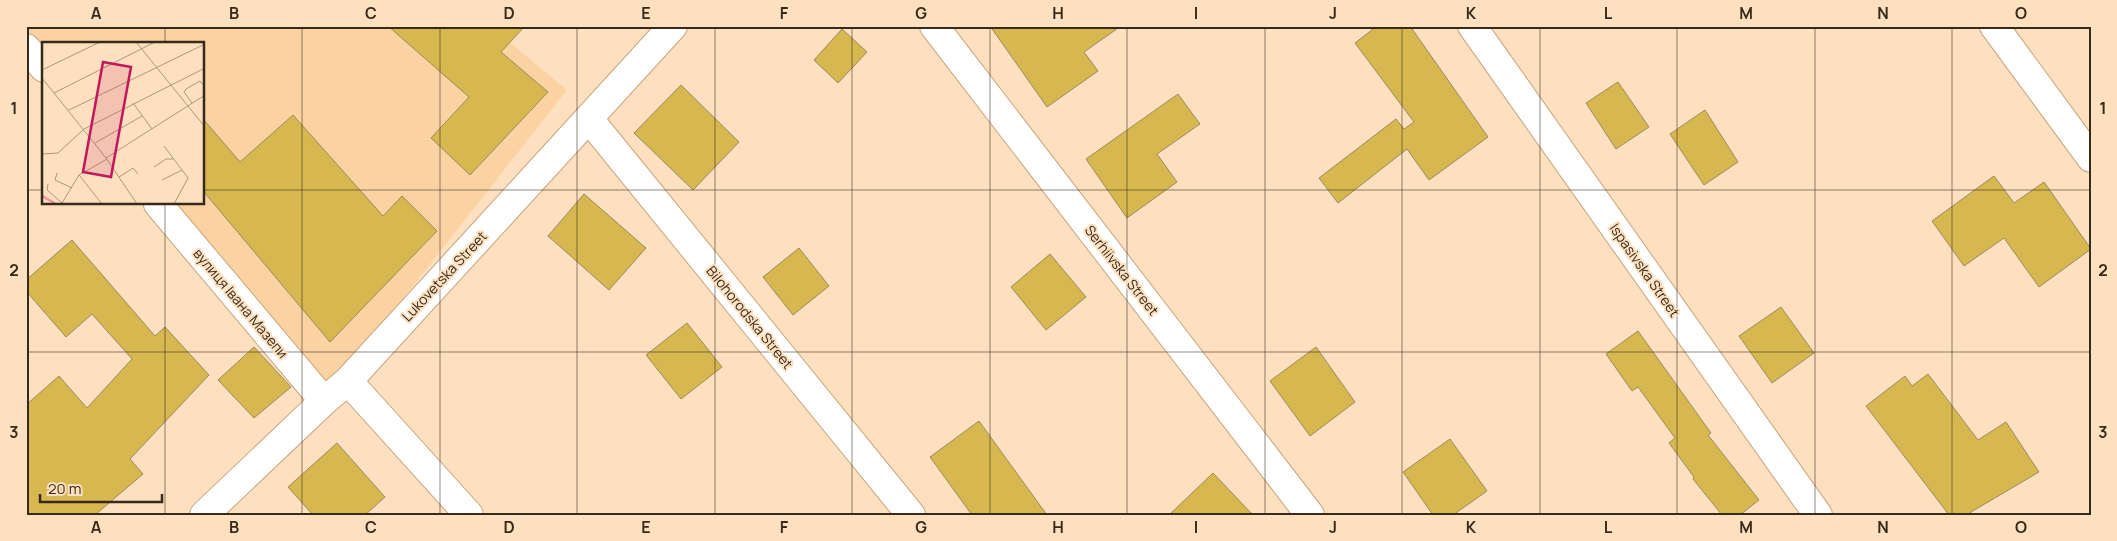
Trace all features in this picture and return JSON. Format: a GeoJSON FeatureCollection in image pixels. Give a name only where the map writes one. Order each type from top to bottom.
{"type":"FeatureCollection","features":[{"type":"Feature","properties":{"kind":"street","name":"Lukovetska Street"},"geometry":{"type":"LineString","coordinates":[[204,515],[324,402],[348,382],[673,26]]}},
{"type":"Feature","properties":{"kind":"street","name":"Serhiivska Street"},"geometry":{"type":"LineString","coordinates":[[934,26],[1310,515]]}},
{"type":"Feature","properties":{"kind":"street","name":"Ispasivska Street"},"geometry":{"type":"LineString","coordinates":[[1472,26],[1818,515]]}},
{"type":"Feature","properties":{"kind":"street"},"geometry":{"type":"LineString","coordinates":[[1994,26],[2091,158]]}},
{"type":"Feature","properties":{"kind":"street"},"geometry":{"type":"LineString","coordinates":[[26,48],[42,66]]}},
{"type":"Feature","properties":{"kind":"street","name":"Bilohorodska Street"},"geometry":{"type":"LineString","coordinates":[[589,119],[911,515]]}},
{"type":"Feature","properties":{"kind":"street","name":"вулиця Івана Мазепи"},"geometry":{"type":"LineString","coordinates":[[159,205],[324,402]]}},
{"type":"Feature","properties":{"kind":"street"},"geometry":{"type":"LineString","coordinates":[[348,382],[469,515]]}},
{"type":"Feature","properties":{"kind":"shaded area"},"geometry":{"type":"Polygon","coordinates":[[[26,26],[490,26],[567,90],[324,399],[164,205],[205,205],[205,42],[42,42],[42,57],[26,38],[26,26]]]}},
{"type":"Feature","properties":{"kind":"building"},"geometry":{"type":"Polygon","coordinates":[[[388,26],[525,26],[501,52],[548,92],[470,175],[431,138],[469,97],[388,26]]]}},
{"type":"Feature","properties":{"kind":"building"},"geometry":{"type":"Polygon","coordinates":[[[990,26],[1121,26],[1084,52],[1098,71],[1047,107],[990,26]]]}},
{"type":"Feature","properties":{"kind":"building"},"geometry":{"type":"Polygon","coordinates":[[[1377,26],[1410,26],[1488,137],[1429,180],[1407,149],[1338,203],[1319,178],[1396,119],[1404,129],[1414,122],[1355,43],[1377,26]]]}},
{"type":"Feature","properties":{"kind":"building"},"geometry":{"type":"Polygon","coordinates":[[[842,29],[867,52],[838,83],[814,60],[842,29]]]}},
{"type":"Feature","properties":{"kind":"building"},"geometry":{"type":"Polygon","coordinates":[[[1618,82],[1649,127],[1616,149],[1586,103],[1618,82]]]}},
{"type":"Feature","properties":{"kind":"building"},"geometry":{"type":"Polygon","coordinates":[[[681,85],[739,142],[693,190],[634,133],[681,85]]]}},
{"type":"Feature","properties":{"kind":"building"},"geometry":{"type":"Polygon","coordinates":[[[1178,94],[1200,124],[1157,154],[1177,182],[1127,218],[1086,159],[1178,94]]]}},
{"type":"Feature","properties":{"kind":"building"},"geometry":{"type":"Polygon","coordinates":[[[1705,110],[1738,162],[1704,185],[1670,134],[1705,110]]]}},
{"type":"Feature","properties":{"kind":"building"},"geometry":{"type":"Polygon","coordinates":[[[293,115],[383,216],[402,196],[437,231],[330,342],[205,193],[205,121],[240,162],[293,115]]]}},
{"type":"Feature","properties":{"kind":"building"},"geometry":{"type":"Polygon","coordinates":[[[1994,176],[2014,203],[2044,182],[2091,249],[2039,287],[2004,238],[1964,266],[1932,221],[1994,176]]]}},
{"type":"Feature","properties":{"kind":"building"},"geometry":{"type":"Polygon","coordinates":[[[584,194],[646,248],[609,290],[548,236],[584,194]]]}},
{"type":"Feature","properties":{"kind":"building"},"geometry":{"type":"Polygon","coordinates":[[[72,240],[155,336],[165,327],[209,375],[130,459],[143,474],[95,515],[26,515],[26,405],[59,376],[87,408],[132,359],[92,314],[66,337],[26,291],[26,280],[72,240]]]}},
{"type":"Feature","properties":{"kind":"building"},"geometry":{"type":"Polygon","coordinates":[[[799,248],[829,286],[793,315],[763,277],[799,248]]]}},
{"type":"Feature","properties":{"kind":"building"},"geometry":{"type":"Polygon","coordinates":[[[1050,254],[1086,297],[1046,330],[1011,287],[1050,254]]]}},
{"type":"Feature","properties":{"kind":"building"},"geometry":{"type":"Polygon","coordinates":[[[1781,307],[1814,353],[1772,383],[1739,336],[1781,307]]]}},
{"type":"Feature","properties":{"kind":"building"},"geometry":{"type":"Polygon","coordinates":[[[687,323],[722,367],[681,399],[646,355],[687,323]]]}},
{"type":"Feature","properties":{"kind":"building"},"geometry":{"type":"Polygon","coordinates":[[[1638,331],[1711,433],[1708,435],[1759,500],[1740,515],[1722,515],[1693,479],[1694,477],[1669,443],[1675,438],[1638,387],[1632,391],[1606,354],[1638,331]]]}},
{"type":"Feature","properties":{"kind":"building"},"geometry":{"type":"Polygon","coordinates":[[[254,347],[291,387],[254,418],[218,380],[254,347]]]}},
{"type":"Feature","properties":{"kind":"building"},"geometry":{"type":"Polygon","coordinates":[[[1316,347],[1355,402],[1310,436],[1270,381],[1316,347]]]}},
{"type":"Feature","properties":{"kind":"building"},"geometry":{"type":"Polygon","coordinates":[[[1928,374],[1978,440],[2006,422],[2039,472],[1966,515],[1949,515],[1866,406],[1905,376],[1912,386],[1928,374]]]}},
{"type":"Feature","properties":{"kind":"building"},"geometry":{"type":"Polygon","coordinates":[[[979,421],[1047,515],[972,515],[930,457],[979,421]]]}},
{"type":"Feature","properties":{"kind":"building"},"geometry":{"type":"Polygon","coordinates":[[[1450,439],[1487,491],[1453,515],[1433,515],[1403,472],[1450,439]]]}},
{"type":"Feature","properties":{"kind":"building"},"geometry":{"type":"Polygon","coordinates":[[[337,443],[385,497],[365,515],[313,515],[288,487],[337,443]]]}},
{"type":"Feature","properties":{"kind":"building"},"geometry":{"type":"Polygon","coordinates":[[[1213,473],[1253,515],[1169,515],[1213,473]]]}}]}
